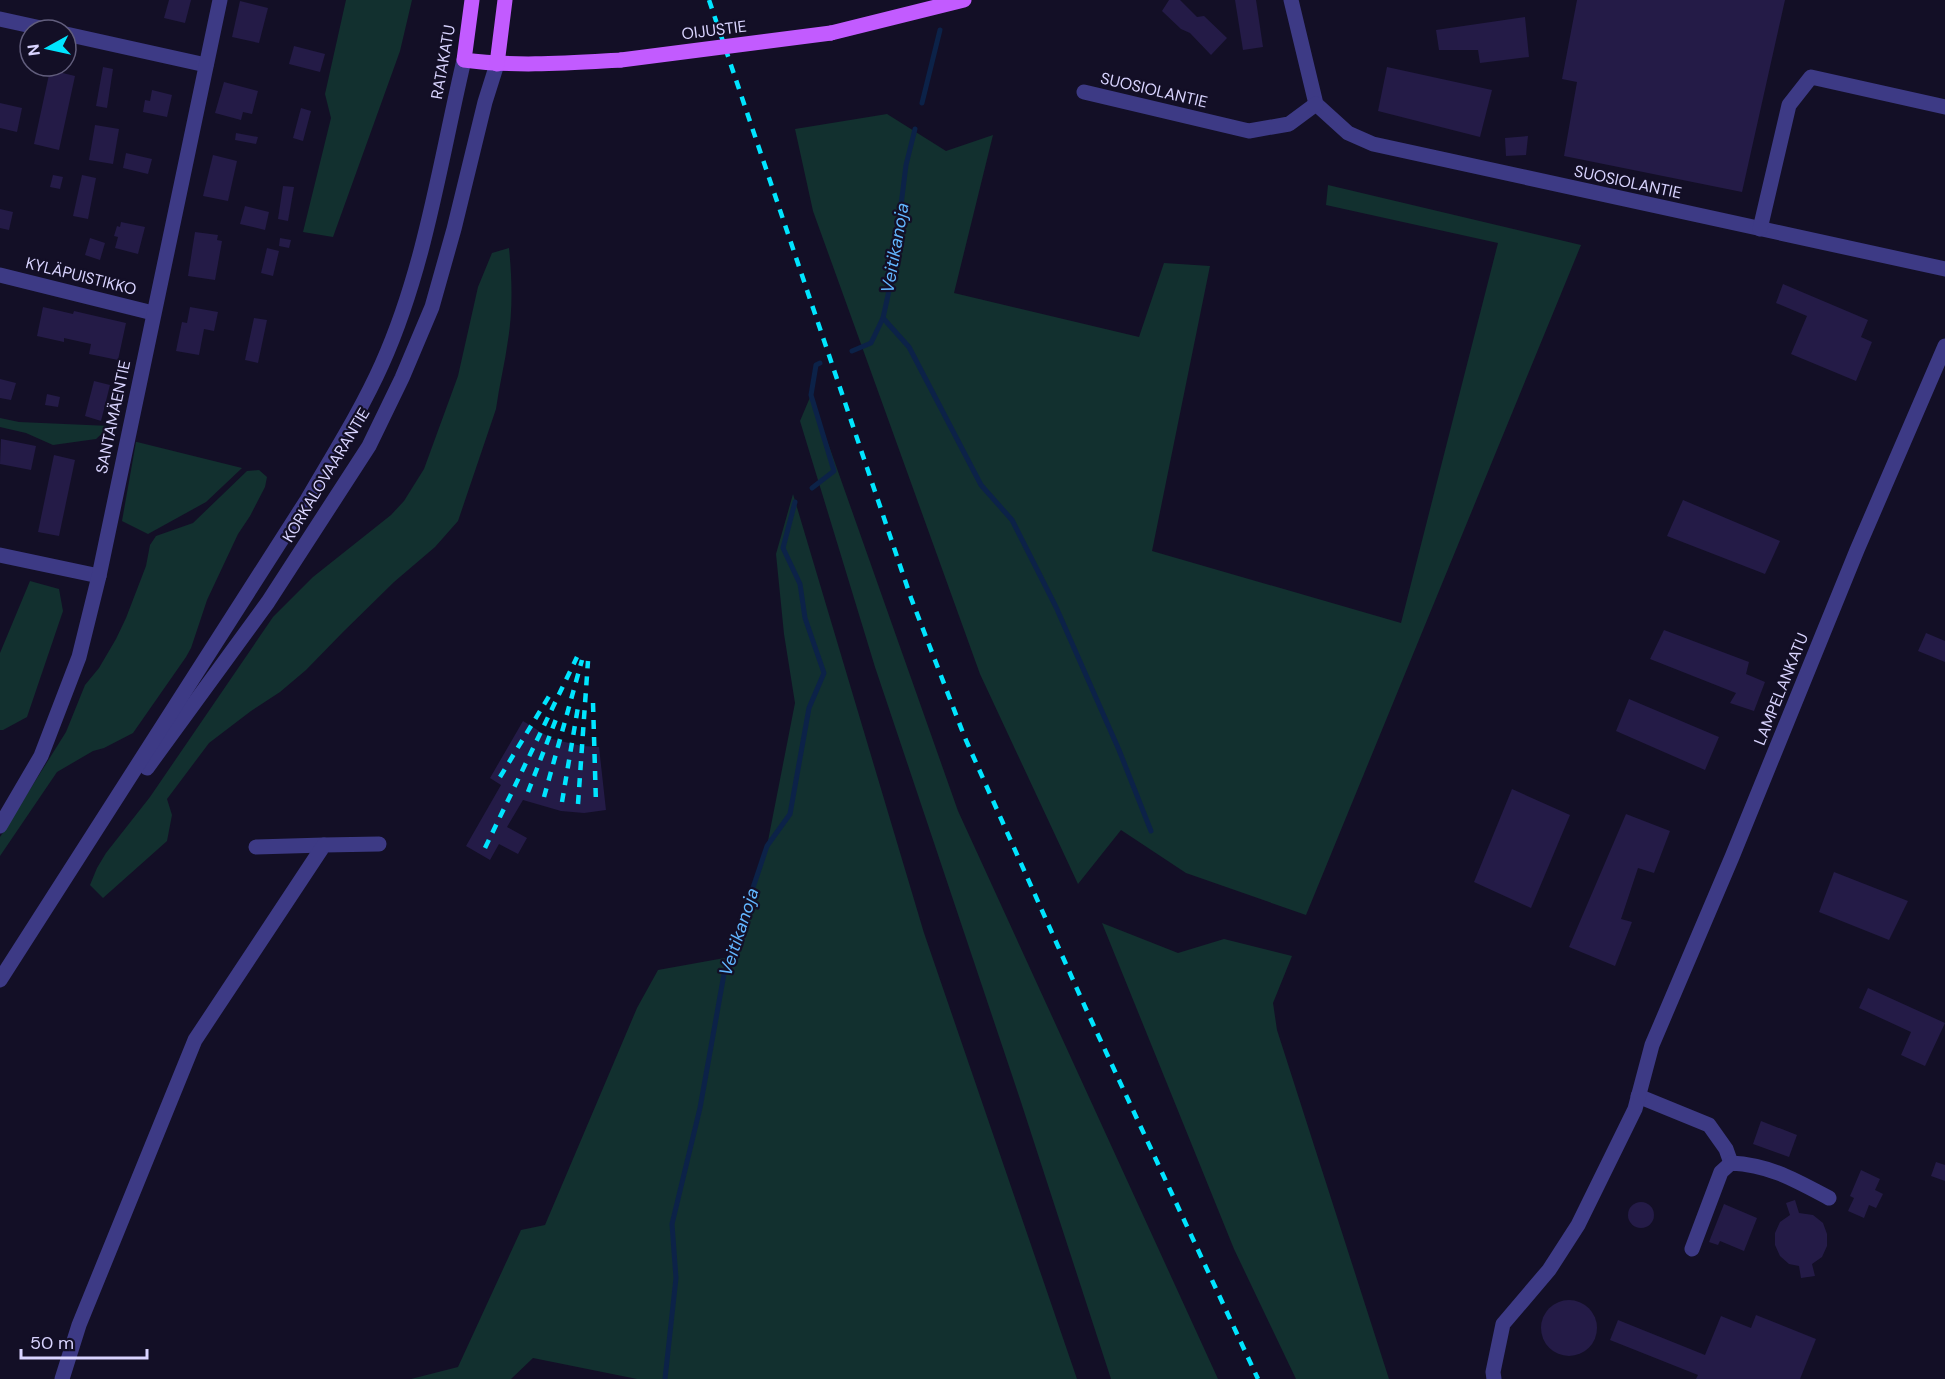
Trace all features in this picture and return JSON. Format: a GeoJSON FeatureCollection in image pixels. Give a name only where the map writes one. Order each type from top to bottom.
{"type":"FeatureCollection","features":[{"type":"Feature","properties":{"kind":"main road","name":"RATAKATU"},"geometry":{"type":"LineString","coordinates":[[464,60],[472,0]]}},
{"type":"Feature","properties":{"kind":"main road"},"geometry":{"type":"LineString","coordinates":[[497,64],[505,0]]}},
{"type":"Feature","properties":{"kind":"main road","name":"OIJUSTIE"},"geometry":{"type":"LineString","coordinates":[[464,60],[524,65],[621,60],[831,33],[964,0]]}},
{"type":"Feature","properties":{"kind":"street","name":"SANTAMÄENTIE"},"geometry":{"type":"LineString","coordinates":[[0,826],[41,756],[79,657],[99,576],[220,0]]}},
{"type":"Feature","properties":{"kind":"street"},"geometry":{"type":"LineString","coordinates":[[1291,0],[1316,104]]}},
{"type":"Feature","properties":{"kind":"street"},"geometry":{"type":"LineString","coordinates":[[0,19],[18,23]]}},
{"type":"Feature","properties":{"kind":"street"},"geometry":{"type":"LineString","coordinates":[[78,36],[206,65]]}},
{"type":"Feature","properties":{"kind":"street","name":"RATAKATU"},"geometry":{"type":"LineString","coordinates":[[449,130],[464,60]]}},
{"type":"Feature","properties":{"kind":"street","name":"KORKALOVAARANTIE"},"geometry":{"type":"LineString","coordinates":[[122,790],[145,771],[268,602],[369,446],[402,378],[432,307],[497,64]]}},
{"type":"Feature","properties":{"kind":"street"},"geometry":{"type":"LineString","coordinates":[[1760,229],[1789,105],[1812,77],[1945,107]]}},
{"type":"Feature","properties":{"kind":"street","name":"SUOSIOLANTIE"},"geometry":{"type":"LineString","coordinates":[[1083,92],[1250,130],[1289,124],[1316,104],[1348,133],[1373,144],[1945,269]]}},
{"type":"Feature","properties":{"kind":"street","name":"KORKALOVAARANTIE"},"geometry":{"type":"LineString","coordinates":[[0,980],[307,500],[349,429],[382,363],[407,298],[449,130]]}},
{"type":"Feature","properties":{"kind":"street","name":"KYLÄPUISTIKKO"},"geometry":{"type":"LineString","coordinates":[[0,275],[153,313]]}},
{"type":"Feature","properties":{"kind":"street","name":"LAMPELANKATU"},"geometry":{"type":"LineString","coordinates":[[1494,1379],[1493,1372],[1503,1324],[1549,1270],[1578,1225],[1635,1109],[1652,1045],[1732,857],[1857,550],[1945,346]]}},
{"type":"Feature","properties":{"kind":"street"},"geometry":{"type":"LineString","coordinates":[[0,555],[99,576]]}},
{"type":"Feature","properties":{"kind":"street"},"geometry":{"type":"LineString","coordinates":[[256,848],[379,844]]}},
{"type":"Feature","properties":{"kind":"street"},"geometry":{"type":"LineString","coordinates":[[62,1379],[79,1325],[195,1040],[324,845]]}},
{"type":"Feature","properties":{"kind":"street"},"geometry":{"type":"LineString","coordinates":[[1638,1096],[1709,1125],[1726,1149],[1731,1163]]}},
{"type":"Feature","properties":{"kind":"street"},"geometry":{"type":"LineString","coordinates":[[1692,1249],[1721,1172],[1731,1163],[1753,1164],[1781,1173],[1829,1198]]}},
{"type":"Feature","properties":{"kind":"green space"},"geometry":{"type":"Polygon","coordinates":[[[346,0],[412,0],[400,51],[333,237],[303,232],[331,118],[325,94],[346,0]]]}},
{"type":"Feature","properties":{"kind":"green space"},"geometry":{"type":"Polygon","coordinates":[[[887,114],[946,151],[993,135],[954,293],[1139,337],[1164,263],[1210,266],[1152,551],[1401,623],[1498,243],[1326,205],[1328,185],[1581,245],[1306,915],[1186,873],[1121,830],[1078,884],[980,674],[813,211],[795,129],[887,114]]]}},
{"type":"Feature","properties":{"kind":"green space"},"geometry":{"type":"Polygon","coordinates":[[[509,248],[511,317],[496,409],[458,521],[435,547],[394,582],[306,670],[280,692],[209,743],[167,799],[172,815],[167,841],[103,898],[90,885],[106,853],[150,797],[273,617],[313,577],[391,515],[404,501],[424,469],[458,376],[478,287],[492,253],[509,248]]]}},
{"type":"Feature","properties":{"kind":"green space"},"geometry":{"type":"Polygon","coordinates":[[[811,395],[958,811],[1218,1379],[1111,1379],[875,667],[800,421],[811,395]]]}},
{"type":"Feature","properties":{"kind":"green space"},"geometry":{"type":"Polygon","coordinates":[[[0,418],[19,422],[110,426],[96,439],[53,445],[26,433],[0,427],[0,418]]]}},
{"type":"Feature","properties":{"kind":"green space"},"geometry":{"type":"Polygon","coordinates":[[[136,442],[242,468],[206,502],[148,534],[122,521],[136,442]]]}},
{"type":"Feature","properties":{"kind":"green space"},"geometry":{"type":"Polygon","coordinates":[[[259,470],[267,477],[265,487],[238,534],[207,600],[186,657],[133,733],[93,751],[57,772],[0,856],[0,837],[66,732],[85,685],[99,668],[116,639],[146,566],[150,545],[156,536],[193,523],[247,471],[259,470]]]}},
{"type":"Feature","properties":{"kind":"green space"},"geometry":{"type":"Polygon","coordinates":[[[793,494],[924,933],[1077,1379],[637,1379],[533,1358],[511,1379],[411,1379],[458,1367],[521,1230],[545,1225],[637,1008],[658,970],[730,957],[767,846],[795,703],[784,634],[776,554],[793,494]]]}},
{"type":"Feature","properties":{"kind":"green space"},"geometry":{"type":"Polygon","coordinates":[[[30,581],[59,589],[63,611],[27,717],[0,730],[0,653],[30,581]]]}},
{"type":"Feature","properties":{"kind":"green space"},"geometry":{"type":"Polygon","coordinates":[[[1102,923],[1178,953],[1224,939],[1292,956],[1273,1003],[1277,1030],[1389,1379],[1296,1379],[1234,1249],[1102,923]]]}},
{"type":"Feature","properties":{"kind":"building"},"geometry":{"type":"Polygon","coordinates":[[[169,0],[191,0],[185,23],[164,18],[169,0]]]}},
{"type":"Feature","properties":{"kind":"building"},"geometry":{"type":"Polygon","coordinates":[[[1169,0],[1180,0],[1197,17],[1204,16],[1227,38],[1211,55],[1190,33],[1181,29],[1162,11],[1169,0]]]}},
{"type":"Feature","properties":{"kind":"building"},"geometry":{"type":"Polygon","coordinates":[[[1235,0],[1256,0],[1263,47],[1243,50],[1235,0]]]}},
{"type":"Feature","properties":{"kind":"building"},"geometry":{"type":"Polygon","coordinates":[[[1577,0],[1785,0],[1742,192],[1564,156],[1577,82],[1562,79],[1577,0]]]}},
{"type":"Feature","properties":{"kind":"building"},"geometry":{"type":"Polygon","coordinates":[[[240,1],[268,8],[259,43],[232,37],[240,1]]]}},
{"type":"Feature","properties":{"kind":"building"},"geometry":{"type":"Polygon","coordinates":[[[1525,17],[1529,57],[1480,63],[1478,50],[1439,50],[1436,30],[1525,17]]]}},
{"type":"Feature","properties":{"kind":"building"},"geometry":{"type":"Polygon","coordinates":[[[294,46],[325,54],[320,72],[289,64],[294,46]]]}},
{"type":"Feature","properties":{"kind":"building"},"geometry":{"type":"Polygon","coordinates":[[[103,67],[113,69],[107,108],[96,106],[103,67]]]}},
{"type":"Feature","properties":{"kind":"building"},"geometry":{"type":"Polygon","coordinates":[[[1387,67],[1492,90],[1480,137],[1378,111],[1387,67]]]}},
{"type":"Feature","properties":{"kind":"building"},"geometry":{"type":"Polygon","coordinates":[[[48,78],[75,78],[59,150],[34,144],[48,78]]]}},
{"type":"Feature","properties":{"kind":"building"},"geometry":{"type":"Polygon","coordinates":[[[224,82],[258,91],[252,114],[243,112],[241,120],[215,113],[224,82]]]}},
{"type":"Feature","properties":{"kind":"building"},"geometry":{"type":"Polygon","coordinates":[[[152,90],[172,95],[167,117],[143,112],[145,100],[150,101],[152,90]]]}},
{"type":"Feature","properties":{"kind":"building"},"geometry":{"type":"Polygon","coordinates":[[[0,103],[22,108],[17,132],[0,128],[0,103]]]}},
{"type":"Feature","properties":{"kind":"building"},"geometry":{"type":"Polygon","coordinates":[[[301,108],[311,111],[303,141],[293,138],[301,108]]]}},
{"type":"Feature","properties":{"kind":"building"},"geometry":{"type":"Polygon","coordinates":[[[95,125],[119,129],[113,164],[89,160],[95,125]]]}},
{"type":"Feature","properties":{"kind":"building"},"geometry":{"type":"Polygon","coordinates":[[[236,133],[258,137],[256,144],[235,140],[236,133]]]}},
{"type":"Feature","properties":{"kind":"building"},"geometry":{"type":"Polygon","coordinates":[[[1528,136],[1526,155],[1506,156],[1505,138],[1528,136]]]}},
{"type":"Feature","properties":{"kind":"building"},"geometry":{"type":"Polygon","coordinates":[[[126,153],[152,159],[148,174],[123,168],[126,153]]]}},
{"type":"Feature","properties":{"kind":"building"},"geometry":{"type":"Polygon","coordinates":[[[213,155],[237,161],[228,201],[203,196],[213,155]]]}},
{"type":"Feature","properties":{"kind":"building"},"geometry":{"type":"Polygon","coordinates":[[[53,175],[63,177],[60,189],[50,187],[53,175]]]}},
{"type":"Feature","properties":{"kind":"building"},"geometry":{"type":"Polygon","coordinates":[[[82,175],[96,178],[88,219],[73,216],[82,175]]]}},
{"type":"Feature","properties":{"kind":"building"},"geometry":{"type":"Polygon","coordinates":[[[283,186],[294,187],[288,221],[278,219],[283,186]]]}},
{"type":"Feature","properties":{"kind":"building"},"geometry":{"type":"Polygon","coordinates":[[[245,206],[269,212],[265,230],[240,224],[245,206]]]}},
{"type":"Feature","properties":{"kind":"building"},"geometry":{"type":"Polygon","coordinates":[[[0,209],[13,212],[9,230],[0,228],[0,209]]]}},
{"type":"Feature","properties":{"kind":"building"},"geometry":{"type":"Polygon","coordinates":[[[121,222],[145,227],[138,254],[115,248],[118,237],[114,236],[121,222]]]}},
{"type":"Feature","properties":{"kind":"building"},"geometry":{"type":"Polygon","coordinates":[[[195,232],[218,235],[217,240],[222,241],[215,280],[188,276],[195,232]]]}},
{"type":"Feature","properties":{"kind":"building"},"geometry":{"type":"Polygon","coordinates":[[[90,238],[105,243],[100,260],[85,255],[90,238]]]}},
{"type":"Feature","properties":{"kind":"building"},"geometry":{"type":"Polygon","coordinates":[[[280,238],[291,240],[289,248],[279,246],[280,238]]]}},
{"type":"Feature","properties":{"kind":"building"},"geometry":{"type":"Polygon","coordinates":[[[267,248],[279,251],[273,276],[261,273],[267,248]]]}},
{"type":"Feature","properties":{"kind":"building"},"geometry":{"type":"Polygon","coordinates":[[[1783,284],[1868,320],[1861,337],[1872,342],[1856,381],[1791,354],[1807,316],[1776,303],[1783,284]]]}},
{"type":"Feature","properties":{"kind":"building"},"geometry":{"type":"Polygon","coordinates":[[[43,307],[73,314],[74,311],[126,323],[118,360],[89,354],[91,344],[64,338],[64,342],[37,336],[43,307]]]}},
{"type":"Feature","properties":{"kind":"building"},"geometry":{"type":"Polygon","coordinates":[[[190,307],[218,312],[214,331],[204,329],[199,355],[176,351],[182,322],[187,323],[190,307]]]}},
{"type":"Feature","properties":{"kind":"building"},"geometry":{"type":"Polygon","coordinates":[[[254,318],[267,320],[258,363],[245,360],[254,318]]]}},
{"type":"Feature","properties":{"kind":"building"},"geometry":{"type":"Polygon","coordinates":[[[0,379],[16,383],[11,400],[0,398],[0,379]]]}},
{"type":"Feature","properties":{"kind":"building"},"geometry":{"type":"Polygon","coordinates":[[[94,381],[110,385],[101,421],[85,416],[94,381]]]}},
{"type":"Feature","properties":{"kind":"building"},"geometry":{"type":"Polygon","coordinates":[[[47,394],[60,397],[58,407],[45,405],[47,394]]]}},
{"type":"Feature","properties":{"kind":"building"},"geometry":{"type":"Polygon","coordinates":[[[1,439],[36,446],[31,470],[0,464],[1,439]]]}},
{"type":"Feature","properties":{"kind":"building"},"geometry":{"type":"Polygon","coordinates":[[[54,455],[75,460],[59,536],[38,532],[54,455]]]}},
{"type":"Feature","properties":{"kind":"building"},"geometry":{"type":"Polygon","coordinates":[[[1683,500],[1780,541],[1765,574],[1667,536],[1683,500]]]}},
{"type":"Feature","properties":{"kind":"building"},"geometry":{"type":"Polygon","coordinates":[[[1664,630],[1749,662],[1746,674],[1765,682],[1754,711],[1730,703],[1736,693],[1650,659],[1664,630]]]}},
{"type":"Feature","properties":{"kind":"building"},"geometry":{"type":"Polygon","coordinates":[[[1926,633],[1945,641],[1945,662],[1918,651],[1926,633]]]}},
{"type":"Feature","properties":{"kind":"building"},"geometry":{"type":"Polygon","coordinates":[[[1629,699],[1719,737],[1705,770],[1616,731],[1629,699]]]}},
{"type":"Feature","properties":{"kind":"building"},"geometry":{"type":"Polygon","coordinates":[[[523,721],[552,739],[582,746],[599,747],[606,810],[584,813],[561,811],[523,800],[507,827],[527,838],[518,854],[499,844],[490,860],[466,846],[501,785],[490,778],[523,721]]]}},
{"type":"Feature","properties":{"kind":"building"},"geometry":{"type":"Polygon","coordinates":[[[1512,789],[1570,815],[1531,908],[1474,882],[1512,789]]]}},
{"type":"Feature","properties":{"kind":"building"},"geometry":{"type":"Polygon","coordinates":[[[1626,814],[1670,831],[1654,873],[1638,868],[1621,919],[1632,922],[1615,966],[1569,947],[1626,814]]]}},
{"type":"Feature","properties":{"kind":"building"},"geometry":{"type":"Polygon","coordinates":[[[1834,872],[1908,901],[1889,940],[1819,912],[1834,872]]]}},
{"type":"Feature","properties":{"kind":"building"},"geometry":{"type":"Polygon","coordinates":[[[1868,988],[1945,1023],[1925,1066],[1901,1055],[1911,1032],[1859,1008],[1868,988]]]}},
{"type":"Feature","properties":{"kind":"building"},"geometry":{"type":"Polygon","coordinates":[[[1761,1121],[1797,1135],[1789,1157],[1753,1144],[1761,1121]]]}},
{"type":"Feature","properties":{"kind":"building"},"geometry":{"type":"Polygon","coordinates":[[[1936,1162],[1945,1165],[1945,1181],[1931,1176],[1936,1162]]]}},
{"type":"Feature","properties":{"kind":"building"},"geometry":{"type":"Polygon","coordinates":[[[1861,1170],[1880,1179],[1875,1190],[1883,1194],[1876,1208],[1869,1205],[1864,1218],[1848,1211],[1854,1198],[1850,1196],[1861,1170]]]}},
{"type":"Feature","properties":{"kind":"building"},"geometry":{"type":"Polygon","coordinates":[[[1795,1200],[1799,1213],[1813,1215],[1823,1223],[1827,1234],[1827,1246],[1822,1257],[1812,1264],[1815,1276],[1801,1278],[1799,1266],[1789,1264],[1780,1256],[1775,1245],[1775,1233],[1780,1222],[1790,1215],[1786,1203],[1795,1200]]]}},
{"type":"Feature","properties":{"kind":"building"},"geometry":{"type":"Polygon","coordinates":[[[1641,1202],[1650,1206],[1654,1215],[1650,1224],[1641,1228],[1632,1224],[1628,1215],[1632,1206],[1641,1202]]]}},
{"type":"Feature","properties":{"kind":"building"},"geometry":{"type":"Polygon","coordinates":[[[1724,1204],[1757,1218],[1744,1251],[1720,1241],[1718,1245],[1709,1242],[1724,1204]]]}},
{"type":"Feature","properties":{"kind":"building"},"geometry":{"type":"Polygon","coordinates":[[[1569,1300],[1584,1305],[1592,1313],[1597,1328],[1592,1343],[1584,1351],[1569,1356],[1554,1351],[1546,1343],[1541,1328],[1546,1313],[1554,1305],[1569,1300]]]}},
{"type":"Feature","properties":{"kind":"building"},"geometry":{"type":"Polygon","coordinates":[[[1756,1315],[1816,1339],[1800,1379],[1696,1379],[1698,1375],[1610,1340],[1618,1320],[1705,1355],[1721,1316],[1751,1328],[1756,1315]]]}},
{"type":"Feature","properties":{"kind":"waterway","name":"Veitikanoja"},"geometry":{"type":"LineString","coordinates":[[922,103],[940,30]]}},
{"type":"Feature","properties":{"kind":"waterway","name":"Veitikanoja"},"geometry":{"type":"LineString","coordinates":[[852,351],[871,343],[883,318],[892,277],[906,165],[915,129]]}},
{"type":"Feature","properties":{"kind":"waterway"},"geometry":{"type":"LineString","coordinates":[[883,318],[909,347],[981,485],[1012,520],[1056,607],[1119,750],[1151,831]]}},
{"type":"Feature","properties":{"kind":"waterway","name":"Veitikanoja"},"geometry":{"type":"LineString","coordinates":[[812,488],[834,471],[811,395],[816,365],[820,363]]}},
{"type":"Feature","properties":{"kind":"waterway","name":"Veitikanoja"},"geometry":{"type":"LineString","coordinates":[[665,1379],[676,1278],[672,1224],[700,1108],[724,974],[767,846],[790,814],[809,708],[824,673],[805,618],[800,584],[783,548],[795,502]]}},
{"type":"Feature","properties":{"kind":"railway"},"geometry":{"type":"LineString","coordinates":[[709,0],[911,598],[965,738],[1086,1009],[1258,1379]]}},
{"type":"Feature","properties":{"kind":"railway"},"geometry":{"type":"LineString","coordinates":[[485,848],[577,657]]}},
{"type":"Feature","properties":{"kind":"railway"},"geometry":{"type":"LineString","coordinates":[[544,797],[582,660]]}},
{"type":"Feature","properties":{"kind":"railway"},"geometry":{"type":"LineString","coordinates":[[578,804],[588,661]]}},
{"type":"Feature","properties":{"kind":"railway"},"geometry":{"type":"LineString","coordinates":[[500,777],[551,693]]}},
{"type":"Feature","properties":{"kind":"railway"},"geometry":{"type":"LineString","coordinates":[[593,703],[596,804]]}},
{"type":"Feature","properties":{"kind":"railway"},"geometry":{"type":"LineString","coordinates":[[562,802],[578,707]]}},
{"type":"Feature","properties":{"kind":"railway"},"geometry":{"type":"LineString","coordinates":[[528,792],[558,714]]}}]}
